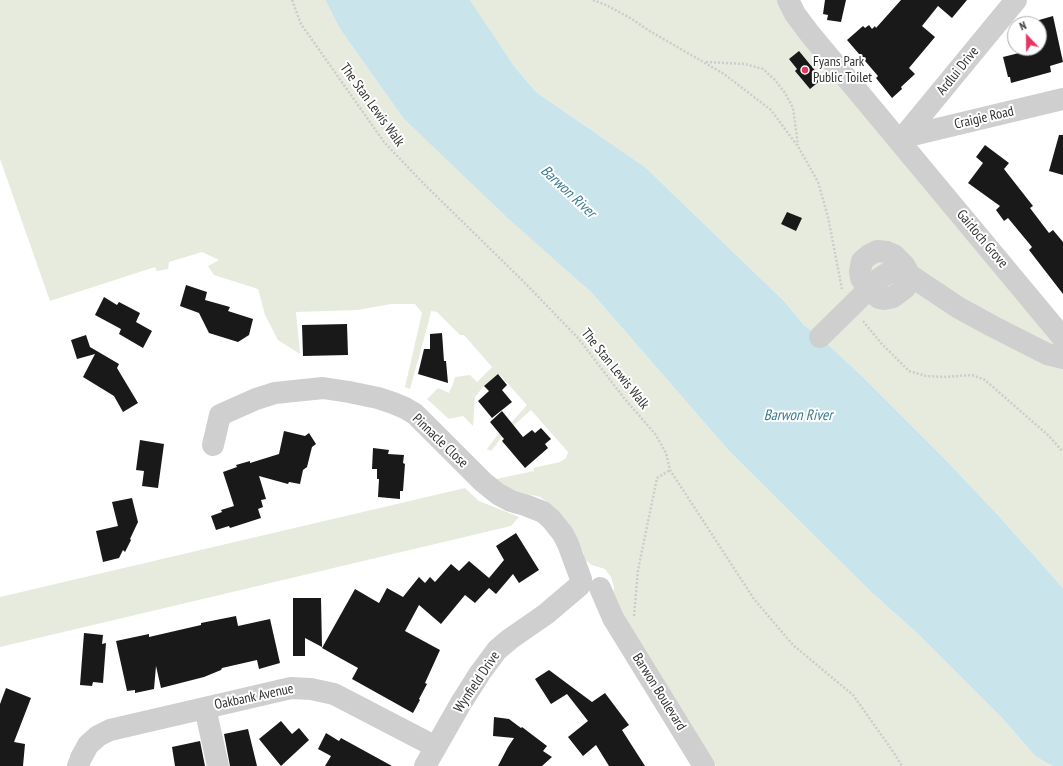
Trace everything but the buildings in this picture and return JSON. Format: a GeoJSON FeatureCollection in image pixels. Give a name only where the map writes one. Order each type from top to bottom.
{"type":"FeatureCollection","features":[{"type":"Feature","properties":{"kind":"street","name":"Gairloch Grove"},"geometry":{"type":"LineString","coordinates":[[788,0],[795,14],[810,34],[902,139],[1063,338]]}},
{"type":"Feature","properties":{"kind":"street","name":"Ardlui Drive"},"geometry":{"type":"LineString","coordinates":[[902,139],[1016,0]]}},
{"type":"Feature","properties":{"kind":"street"},"geometry":{"type":"LineString","coordinates":[[941,91],[949,111],[962,123]]}},
{"type":"Feature","properties":{"kind":"street","name":"Craigie Road"},"geometry":{"type":"LineString","coordinates":[[902,139],[1063,99]]}},
{"type":"Feature","properties":{"kind":"street"},"geometry":{"type":"LineString","coordinates":[[820,337],[879,279],[888,273],[898,271],[908,274],[959,308],[992,326],[1047,354],[1063,358]]}},
{"type":"Feature","properties":{"kind":"street","name":"Pinnacle Close"},"geometry":{"type":"LineString","coordinates":[[213,445],[213,410],[275,393],[323,388],[378,398],[393,403],[415,414],[483,482],[498,494],[511,501],[543,512],[557,526],[568,544],[589,587]]}},
{"type":"Feature","properties":{"kind":"street","name":"Wynfield Drive"},"geometry":{"type":"LineString","coordinates":[[425,766],[461,703],[497,650],[546,614],[589,587]]}},
{"type":"Feature","properties":{"kind":"street","name":"Barwon Boulevard"},"geometry":{"type":"LineString","coordinates":[[589,587],[613,618],[704,766]]}},
{"type":"Feature","properties":{"kind":"street","name":"Oakbank Avenue"},"geometry":{"type":"LineString","coordinates":[[78,766],[88,746],[98,736],[110,730],[291,688],[311,689],[334,694],[436,747]]}},
{"type":"Feature","properties":{"kind":"street"},"geometry":{"type":"LineString","coordinates":[[205,708],[218,766]]}},
{"type":"Feature","properties":{"kind":"path","name":"The Stan Lewis Walk"},"geometry":{"type":"LineString","coordinates":[[292,0],[301,24],[384,142],[578,338],[624,398],[656,435],[666,453],[670,470],[698,515],[729,558],[754,599],[793,645],[853,695],[902,766]]}},
{"type":"Feature","properties":{"kind":"path"},"geometry":{"type":"LineString","coordinates":[[593,0],[632,18],[648,30],[705,62],[724,74],[771,110],[799,148],[818,182],[828,217],[841,286],[851,306],[881,343],[909,371],[926,376],[944,378],[972,375],[985,380],[1049,436],[1063,452]]}},
{"type":"Feature","properties":{"kind":"path"},"geometry":{"type":"LineString","coordinates":[[705,62],[745,64],[763,70],[775,80],[785,93],[793,108],[799,148]]}},
{"type":"Feature","properties":{"kind":"path"},"geometry":{"type":"LineString","coordinates":[[634,618],[638,570],[657,478],[670,470]]}},
{"type":"Feature","properties":{"kind":"shaded area"},"geometry":{"type":"Polygon","coordinates":[[[0,0],[325,0],[340,29],[403,118],[591,292],[729,451],[869,590],[918,634],[1003,719],[1036,757],[1053,766],[716,766],[613,598],[614,587],[611,577],[605,569],[592,565],[581,557],[584,553],[554,507],[540,497],[506,488],[496,479],[534,471],[533,468],[560,462],[566,458],[568,452],[531,410],[504,434],[491,451],[487,449],[499,433],[511,423],[527,405],[499,374],[484,386],[475,397],[473,426],[463,416],[449,419],[427,399],[438,388],[449,393],[455,377],[470,375],[477,382],[492,367],[464,335],[460,335],[437,312],[431,311],[410,389],[405,387],[422,313],[415,304],[391,304],[358,310],[296,312],[300,354],[278,340],[265,315],[258,289],[214,275],[208,266],[219,260],[202,252],[169,262],[168,269],[157,271],[155,267],[50,301],[0,159],[0,0]]]}},
{"type":"Feature","properties":{"kind":"shaded area"},"geometry":{"type":"Polygon","coordinates":[[[470,0],[777,0],[1044,328],[1063,358],[1063,588],[997,514],[943,457],[862,376],[820,337],[804,325],[784,301],[645,167],[536,92],[514,66],[470,0]]]}},
{"type":"Feature","properties":{"kind":"shaded area"},"geometry":{"type":"Polygon","coordinates":[[[465,488],[479,501],[519,517],[511,526],[0,647],[0,597],[465,488]]]}},
{"type":"Feature","properties":{"kind":"water","name":"Barwon River"},"geometry":{"type":"Polygon","coordinates":[[[325,0],[470,0],[514,66],[536,92],[645,167],[784,301],[804,325],[820,337],[862,376],[943,457],[997,514],[1063,588],[1063,766],[1053,766],[1036,757],[1003,719],[918,634],[869,590],[729,451],[591,292],[510,220],[403,118],[340,29],[325,0]]]}},
{"type":"Feature","properties":{"kind":"place","name":"Fyans Park Public Toilet"},"geometry":{"type":"Point","coordinates":[805,70]}}]}
